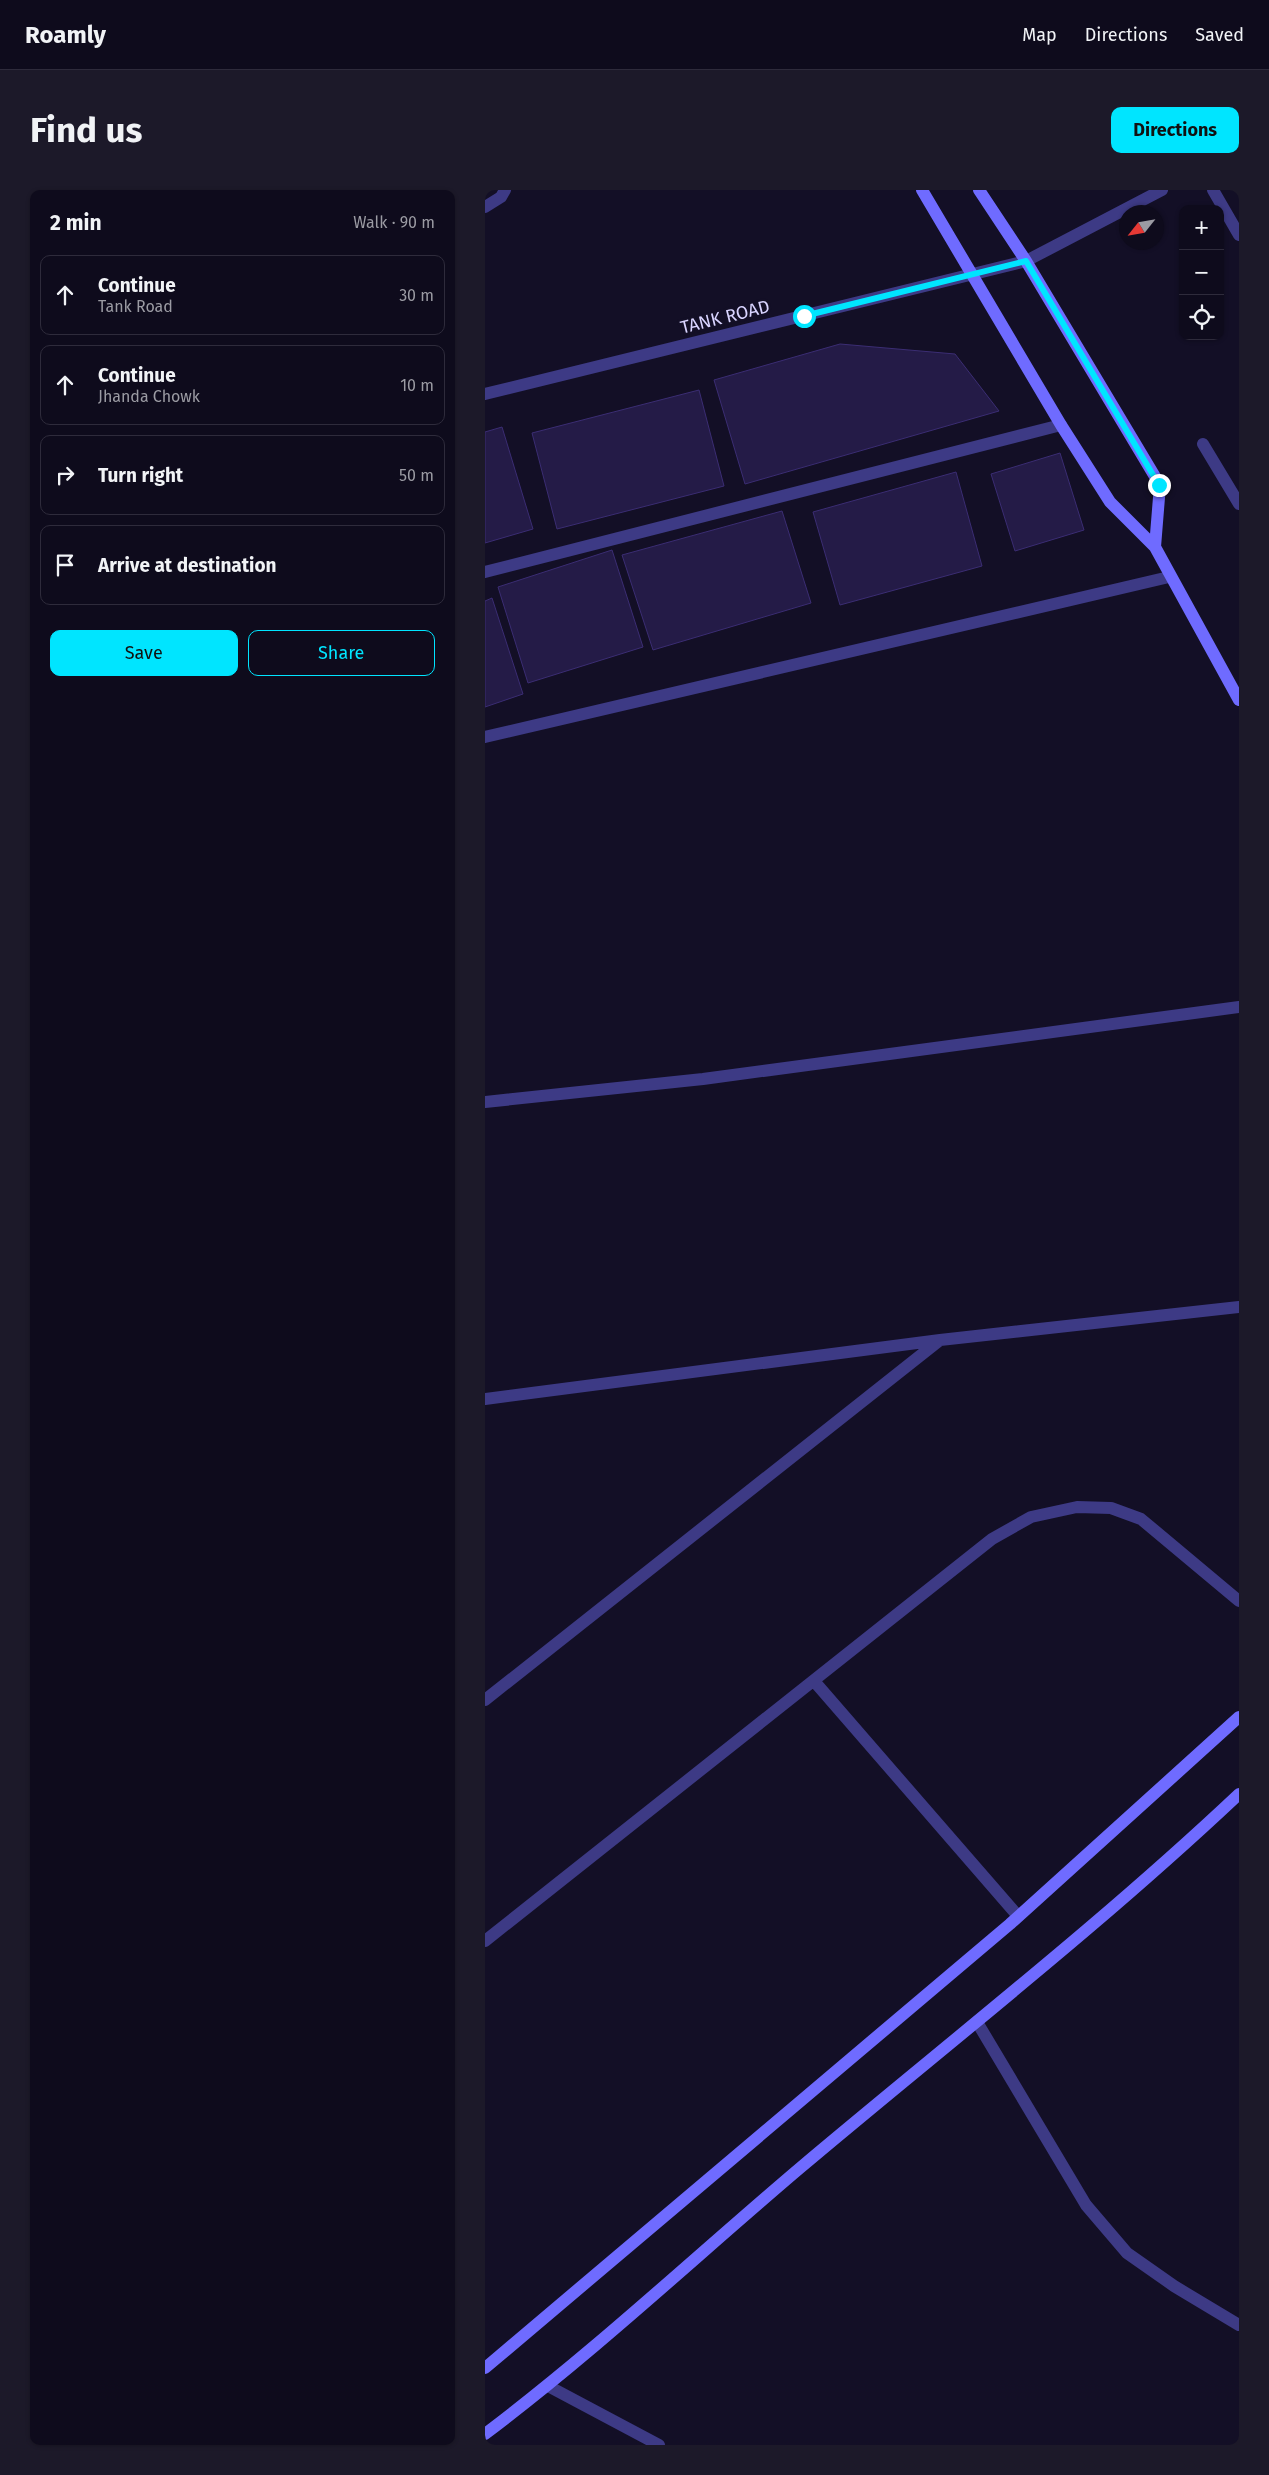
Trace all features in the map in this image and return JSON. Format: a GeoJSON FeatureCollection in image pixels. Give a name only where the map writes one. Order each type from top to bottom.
{"type":"FeatureCollection","features":[{"type":"Feature","properties":{"kind":"main road"},"geometry":{"type":"LineString","coordinates":[[922,190],[1061,424],[1110,502],[1155,547],[1169,577],[1239,700]]}},
{"type":"Feature","properties":{"kind":"main road"},"geometry":{"type":"LineString","coordinates":[[979,190],[1026,261],[1159,485],[1155,547]]}},
{"type":"Feature","properties":{"kind":"main road"},"geometry":{"type":"LineString","coordinates":[[485,2368],[1019,1916],[1239,1717]]}},
{"type":"Feature","properties":{"kind":"main road"},"geometry":{"type":"LineString","coordinates":[[485,2434],[548,2386],[800,2168],[977,2022],[1189,1841],[1239,1794]]}},
{"type":"Feature","properties":{"kind":"street"},"geometry":{"type":"LineString","coordinates":[[485,206],[501,197],[505,190]]}},
{"type":"Feature","properties":{"kind":"street","name":"TANK ROAD"},"geometry":{"type":"LineString","coordinates":[[485,394],[1026,261],[1162,190]]}},
{"type":"Feature","properties":{"kind":"street"},"geometry":{"type":"LineString","coordinates":[[1213,190],[1239,235]]}},
{"type":"Feature","properties":{"kind":"street"},"geometry":{"type":"LineString","coordinates":[[485,572],[1061,424]]}},
{"type":"Feature","properties":{"kind":"street"},"geometry":{"type":"LineString","coordinates":[[1203,444],[1239,504]]}},
{"type":"Feature","properties":{"kind":"street"},"geometry":{"type":"LineString","coordinates":[[485,737],[1169,577]]}},
{"type":"Feature","properties":{"kind":"street"},"geometry":{"type":"LineString","coordinates":[[485,1102],[703,1079],[1239,1007]]}},
{"type":"Feature","properties":{"kind":"street"},"geometry":{"type":"LineString","coordinates":[[485,1399],[939,1340],[1239,1307]]}},
{"type":"Feature","properties":{"kind":"street"},"geometry":{"type":"LineString","coordinates":[[486,1697],[939,1340]]}},
{"type":"Feature","properties":{"kind":"street"},"geometry":{"type":"LineString","coordinates":[[485,1941],[992,1539],[1031,1517],[1077,1506],[1111,1508],[1141,1519],[1239,1601]]}},
{"type":"Feature","properties":{"kind":"street"},"geometry":{"type":"LineString","coordinates":[[814,1680],[1019,1916]]}},
{"type":"Feature","properties":{"kind":"street"},"geometry":{"type":"LineString","coordinates":[[977,2022],[1086,2205],[1127,2253],[1173,2286],[1239,2325]]}},
{"type":"Feature","properties":{"kind":"street"},"geometry":{"type":"LineString","coordinates":[[548,2386],[659,2445]]}},
{"type":"Feature","properties":{"kind":"building"},"geometry":{"type":"Polygon","coordinates":[[[840,344],[955,354],[999,411],[745,484],[714,380],[840,344]]]}},
{"type":"Feature","properties":{"kind":"building"},"geometry":{"type":"Polygon","coordinates":[[[699,390],[724,486],[557,529],[532,433],[699,390]]]}},
{"type":"Feature","properties":{"kind":"building"},"geometry":{"type":"Polygon","coordinates":[[[502,427],[533,529],[485,543],[485,432],[502,427]]]}},
{"type":"Feature","properties":{"kind":"building"},"geometry":{"type":"Polygon","coordinates":[[[1060,453],[1084,530],[1015,551],[991,474],[1060,453]]]}},
{"type":"Feature","properties":{"kind":"building"},"geometry":{"type":"Polygon","coordinates":[[[956,472],[982,566],[840,605],[813,512],[956,472]]]}},
{"type":"Feature","properties":{"kind":"building"},"geometry":{"type":"Polygon","coordinates":[[[782,511],[811,603],[653,650],[622,555],[782,511]]]}},
{"type":"Feature","properties":{"kind":"building"},"geometry":{"type":"Polygon","coordinates":[[[612,550],[643,647],[528,683],[498,587],[612,550]]]}},
{"type":"Feature","properties":{"kind":"building"},"geometry":{"type":"Polygon","coordinates":[[[492,598],[523,694],[485,707],[485,601],[492,598]]]}},
{"type":"Feature","properties":{"kind":"route"},"geometry":{"type":"LineString","coordinates":[[804,316],[1026,261],[1159,485]]}}]}
